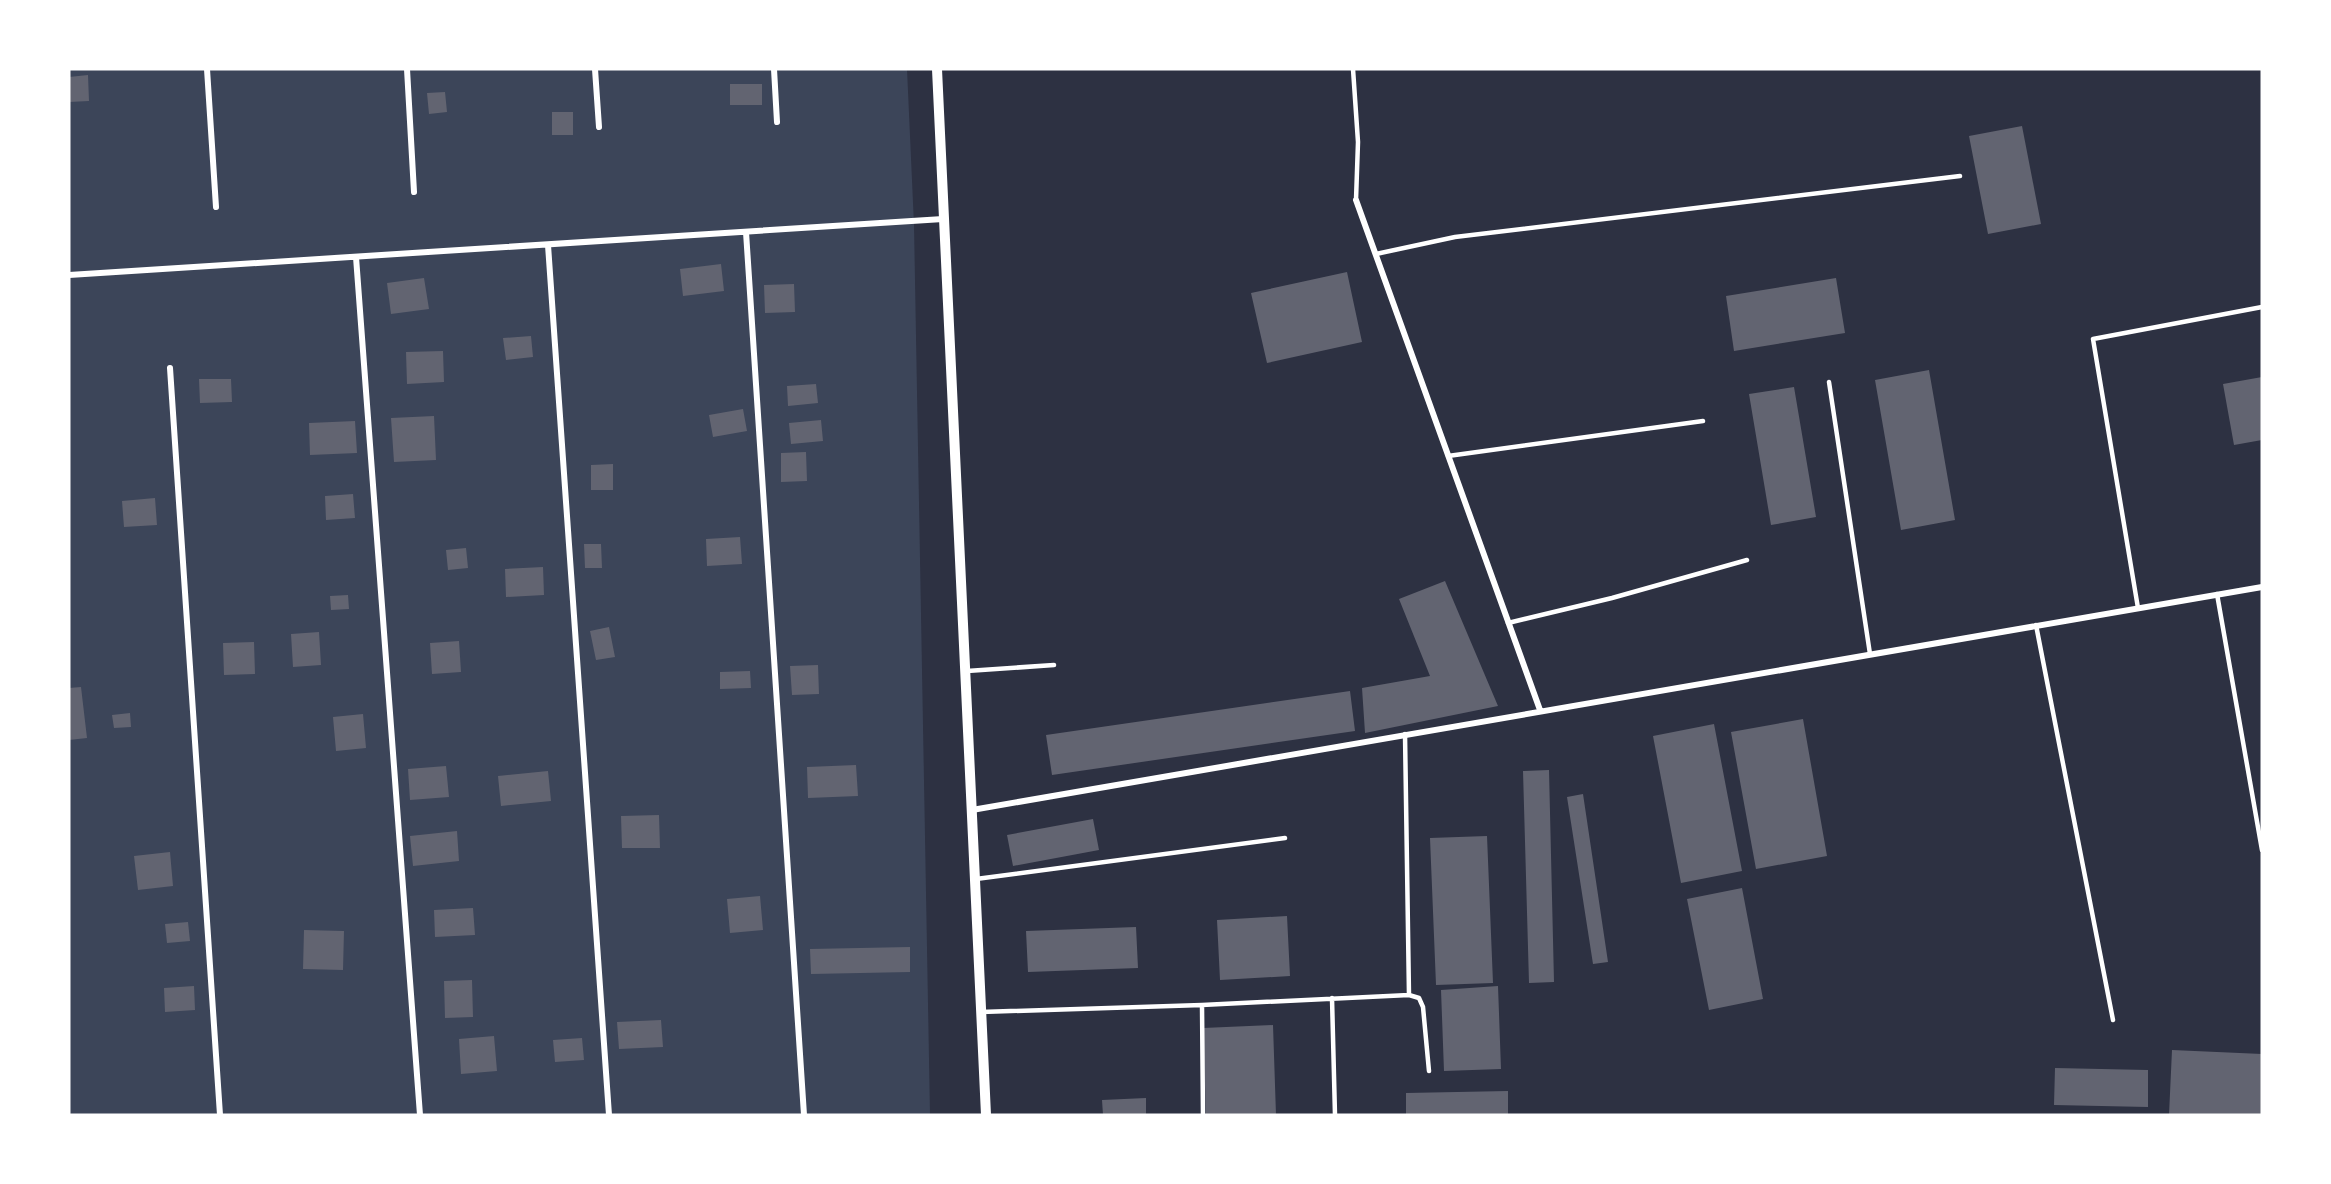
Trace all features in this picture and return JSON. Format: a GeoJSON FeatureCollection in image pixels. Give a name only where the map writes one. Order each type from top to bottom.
{"type":"FeatureCollection","features":[{"type":"Feature","properties":{"kind":"street"},"geometry":{"type":"LineString","coordinates":[[207,69],[216,207]]}},
{"type":"Feature","properties":{"kind":"street"},"geometry":{"type":"LineString","coordinates":[[407,69],[414,192]]}},
{"type":"Feature","properties":{"kind":"street"},"geometry":{"type":"LineString","coordinates":[[596,69],[599,127]]}},
{"type":"Feature","properties":{"kind":"street"},"geometry":{"type":"LineString","coordinates":[[774,69],[777,122]]}},
{"type":"Feature","properties":{"kind":"street"},"geometry":{"type":"LineString","coordinates":[[937,69],[986,1115]]}},
{"type":"Feature","properties":{"kind":"street"},"geometry":{"type":"LineString","coordinates":[[1356,200],[1540,710]]}},
{"type":"Feature","properties":{"kind":"street"},"geometry":{"type":"LineString","coordinates":[[69,275],[943,219]]}},
{"type":"Feature","properties":{"kind":"street"},"geometry":{"type":"LineString","coordinates":[[746,232],[804,1115]]}},
{"type":"Feature","properties":{"kind":"street"},"geometry":{"type":"LineString","coordinates":[[548,245],[609,1115]]}},
{"type":"Feature","properties":{"kind":"street"},"geometry":{"type":"LineString","coordinates":[[356,257],[420,1115]]}},
{"type":"Feature","properties":{"kind":"street"},"geometry":{"type":"LineString","coordinates":[[170,368],[220,1115]]}},
{"type":"Feature","properties":{"kind":"street"},"geometry":{"type":"LineString","coordinates":[[972,810],[2262,587]]}},
{"type":"Feature","properties":{"kind":"lane"},"geometry":{"type":"LineString","coordinates":[[1353,69],[1358,142],[1356,200]]}},
{"type":"Feature","properties":{"kind":"lane"},"geometry":{"type":"LineString","coordinates":[[1376,254],[1455,237],[1960,176]]}},
{"type":"Feature","properties":{"kind":"lane"},"geometry":{"type":"LineString","coordinates":[[2138,608],[2093,339],[2262,307]]}},
{"type":"Feature","properties":{"kind":"lane"},"geometry":{"type":"LineString","coordinates":[[1829,382],[1870,654]]}},
{"type":"Feature","properties":{"kind":"lane"},"geometry":{"type":"LineString","coordinates":[[1448,456],[1703,421]]}},
{"type":"Feature","properties":{"kind":"lane"},"geometry":{"type":"LineString","coordinates":[[1508,623],[1747,560]]}},
{"type":"Feature","properties":{"kind":"lane"},"geometry":{"type":"LineString","coordinates":[[2217,594],[2262,850]]}},
{"type":"Feature","properties":{"kind":"lane"},"geometry":{"type":"LineString","coordinates":[[2036,625],[2113,1020]]}},
{"type":"Feature","properties":{"kind":"lane"},"geometry":{"type":"LineString","coordinates":[[965,671],[1054,665]]}},
{"type":"Feature","properties":{"kind":"lane"},"geometry":{"type":"LineString","coordinates":[[1405,734],[1409,994]]}},
{"type":"Feature","properties":{"kind":"lane"},"geometry":{"type":"LineString","coordinates":[[975,879],[1286,838]]}},
{"type":"Feature","properties":{"kind":"lane"},"geometry":{"type":"LineString","coordinates":[[981,1012],[1202,1005],[1409,994],[1419,998],[1423,1008],[1429,1071]]}},
{"type":"Feature","properties":{"kind":"lane"},"geometry":{"type":"LineString","coordinates":[[1332,998],[1335,1115]]}},
{"type":"Feature","properties":{"kind":"lane"},"geometry":{"type":"LineString","coordinates":[[1202,1005],[1203,1115]]}},
{"type":"Feature","properties":{"kind":"shaded area"},"geometry":{"type":"Polygon","coordinates":[[[69,69],[907,69],[914,225],[930,1115],[69,1115],[69,69]]]}},
{"type":"Feature","properties":{"kind":"building"},"geometry":{"type":"Polygon","coordinates":[[[88,75],[89,101],[69,102],[69,77],[88,75]]]}},
{"type":"Feature","properties":{"kind":"building"},"geometry":{"type":"Polygon","coordinates":[[[730,84],[762,84],[762,105],[730,105],[730,84]]]}},
{"type":"Feature","properties":{"kind":"building"},"geometry":{"type":"Polygon","coordinates":[[[445,92],[447,112],[429,114],[427,93],[445,92]]]}},
{"type":"Feature","properties":{"kind":"building"},"geometry":{"type":"Polygon","coordinates":[[[552,112],[573,112],[573,135],[552,135],[552,112]]]}},
{"type":"Feature","properties":{"kind":"building"},"geometry":{"type":"Polygon","coordinates":[[[2022,126],[2041,224],[1988,234],[1969,136],[2022,126]]]}},
{"type":"Feature","properties":{"kind":"building"},"geometry":{"type":"Polygon","coordinates":[[[721,264],[724,291],[683,296],[680,269],[721,264]]]}},
{"type":"Feature","properties":{"kind":"building"},"geometry":{"type":"Polygon","coordinates":[[[1347,272],[1362,342],[1267,363],[1251,293],[1347,272]]]}},
{"type":"Feature","properties":{"kind":"building"},"geometry":{"type":"Polygon","coordinates":[[[424,278],[429,309],[391,314],[387,283],[424,278]]]}},
{"type":"Feature","properties":{"kind":"building"},"geometry":{"type":"Polygon","coordinates":[[[1836,278],[1845,333],[1734,351],[1726,296],[1836,278]]]}},
{"type":"Feature","properties":{"kind":"building"},"geometry":{"type":"Polygon","coordinates":[[[794,284],[795,312],[765,313],[764,285],[794,284]]]}},
{"type":"Feature","properties":{"kind":"building"},"geometry":{"type":"Polygon","coordinates":[[[531,336],[533,357],[506,360],[503,338],[531,336]]]}},
{"type":"Feature","properties":{"kind":"building"},"geometry":{"type":"Polygon","coordinates":[[[443,351],[444,382],[407,384],[406,352],[443,351]]]}},
{"type":"Feature","properties":{"kind":"building"},"geometry":{"type":"Polygon","coordinates":[[[1929,370],[1955,520],[1901,530],[1875,380],[1929,370]]]}},
{"type":"Feature","properties":{"kind":"building"},"geometry":{"type":"Polygon","coordinates":[[[2262,377],[2262,440],[2234,445],[2223,384],[2262,377]]]}},
{"type":"Feature","properties":{"kind":"building"},"geometry":{"type":"Polygon","coordinates":[[[199,379],[231,379],[232,402],[200,403],[199,379]]]}},
{"type":"Feature","properties":{"kind":"building"},"geometry":{"type":"Polygon","coordinates":[[[816,384],[818,403],[788,406],[787,386],[816,384]]]}},
{"type":"Feature","properties":{"kind":"building"},"geometry":{"type":"Polygon","coordinates":[[[1794,387],[1816,517],[1771,525],[1749,394],[1794,387]]]}},
{"type":"Feature","properties":{"kind":"building"},"geometry":{"type":"Polygon","coordinates":[[[743,409],[747,431],[713,437],[709,415],[743,409]]]}},
{"type":"Feature","properties":{"kind":"building"},"geometry":{"type":"Polygon","coordinates":[[[434,416],[436,460],[394,462],[391,418],[434,416]]]}},
{"type":"Feature","properties":{"kind":"building"},"geometry":{"type":"Polygon","coordinates":[[[821,420],[823,441],[791,444],[789,423],[821,420]]]}},
{"type":"Feature","properties":{"kind":"building"},"geometry":{"type":"Polygon","coordinates":[[[355,421],[357,453],[310,455],[309,423],[355,421]]]}},
{"type":"Feature","properties":{"kind":"building"},"geometry":{"type":"Polygon","coordinates":[[[806,452],[807,481],[781,482],[781,453],[806,452]]]}},
{"type":"Feature","properties":{"kind":"building"},"geometry":{"type":"Polygon","coordinates":[[[613,464],[613,490],[591,490],[591,465],[613,464]]]}},
{"type":"Feature","properties":{"kind":"building"},"geometry":{"type":"Polygon","coordinates":[[[353,494],[355,518],[326,520],[325,496],[353,494]]]}},
{"type":"Feature","properties":{"kind":"building"},"geometry":{"type":"Polygon","coordinates":[[[155,498],[157,525],[124,527],[122,501],[155,498]]]}},
{"type":"Feature","properties":{"kind":"building"},"geometry":{"type":"Polygon","coordinates":[[[740,537],[742,564],[707,566],[706,539],[740,537]]]}},
{"type":"Feature","properties":{"kind":"building"},"geometry":{"type":"Polygon","coordinates":[[[584,544],[601,544],[602,568],[585,568],[584,544]]]}},
{"type":"Feature","properties":{"kind":"building"},"geometry":{"type":"Polygon","coordinates":[[[466,548],[468,568],[448,570],[446,550],[466,548]]]}},
{"type":"Feature","properties":{"kind":"building"},"geometry":{"type":"Polygon","coordinates":[[[543,567],[544,595],[506,597],[505,569],[543,567]]]}},
{"type":"Feature","properties":{"kind":"building"},"geometry":{"type":"Polygon","coordinates":[[[1445,581],[1498,706],[1365,733],[1362,688],[1430,676],[1399,599],[1445,581]]]}},
{"type":"Feature","properties":{"kind":"building"},"geometry":{"type":"Polygon","coordinates":[[[348,595],[349,609],[331,610],[330,596],[348,595]]]}},
{"type":"Feature","properties":{"kind":"building"},"geometry":{"type":"Polygon","coordinates":[[[609,627],[615,657],[596,660],[590,631],[609,627]]]}},
{"type":"Feature","properties":{"kind":"building"},"geometry":{"type":"Polygon","coordinates":[[[319,632],[321,665],[293,667],[291,634],[319,632]]]}},
{"type":"Feature","properties":{"kind":"building"},"geometry":{"type":"Polygon","coordinates":[[[459,641],[461,672],[432,674],[430,643],[459,641]]]}},
{"type":"Feature","properties":{"kind":"building"},"geometry":{"type":"Polygon","coordinates":[[[254,642],[255,674],[224,675],[223,643],[254,642]]]}},
{"type":"Feature","properties":{"kind":"building"},"geometry":{"type":"Polygon","coordinates":[[[818,665],[819,694],[792,695],[790,666],[818,665]]]}},
{"type":"Feature","properties":{"kind":"building"},"geometry":{"type":"Polygon","coordinates":[[[750,671],[751,688],[720,689],[720,672],[750,671]]]}},
{"type":"Feature","properties":{"kind":"building"},"geometry":{"type":"Polygon","coordinates":[[[81,687],[87,738],[69,740],[69,688],[81,687]]]}},
{"type":"Feature","properties":{"kind":"building"},"geometry":{"type":"Polygon","coordinates":[[[1350,691],[1355,731],[1052,775],[1046,735],[1350,691]]]}},
{"type":"Feature","properties":{"kind":"building"},"geometry":{"type":"Polygon","coordinates":[[[130,713],[131,727],[114,728],[112,715],[130,713]]]}},
{"type":"Feature","properties":{"kind":"building"},"geometry":{"type":"Polygon","coordinates":[[[363,714],[366,748],[336,751],[333,717],[363,714]]]}},
{"type":"Feature","properties":{"kind":"building"},"geometry":{"type":"Polygon","coordinates":[[[1803,719],[1827,856],[1756,869],[1731,732],[1803,719]]]}},
{"type":"Feature","properties":{"kind":"building"},"geometry":{"type":"Polygon","coordinates":[[[1714,724],[1742,871],[1681,883],[1653,736],[1714,724]]]}},
{"type":"Feature","properties":{"kind":"building"},"geometry":{"type":"Polygon","coordinates":[[[856,765],[858,796],[808,798],[807,767],[856,765]]]}},
{"type":"Feature","properties":{"kind":"building"},"geometry":{"type":"Polygon","coordinates":[[[446,766],[449,797],[410,800],[408,769],[446,766]]]}},
{"type":"Feature","properties":{"kind":"building"},"geometry":{"type":"Polygon","coordinates":[[[1549,770],[1554,982],[1529,983],[1523,771],[1549,770]]]}},
{"type":"Feature","properties":{"kind":"building"},"geometry":{"type":"Polygon","coordinates":[[[548,771],[551,801],[501,806],[498,776],[548,771]]]}},
{"type":"Feature","properties":{"kind":"building"},"geometry":{"type":"Polygon","coordinates":[[[1583,794],[1608,962],[1593,964],[1567,797],[1583,794]]]}},
{"type":"Feature","properties":{"kind":"building"},"geometry":{"type":"Polygon","coordinates":[[[659,815],[660,848],[622,848],[621,816],[659,815]]]}},
{"type":"Feature","properties":{"kind":"building"},"geometry":{"type":"Polygon","coordinates":[[[1093,819],[1099,850],[1013,866],[1007,835],[1093,819]]]}},
{"type":"Feature","properties":{"kind":"building"},"geometry":{"type":"Polygon","coordinates":[[[457,831],[459,861],[413,866],[410,836],[457,831]]]}},
{"type":"Feature","properties":{"kind":"building"},"geometry":{"type":"Polygon","coordinates":[[[1487,836],[1493,983],[1436,985],[1430,838],[1487,836]]]}},
{"type":"Feature","properties":{"kind":"building"},"geometry":{"type":"Polygon","coordinates":[[[170,852],[173,886],[138,890],[134,856],[170,852]]]}},
{"type":"Feature","properties":{"kind":"building"},"geometry":{"type":"Polygon","coordinates":[[[1742,888],[1763,999],[1709,1010],[1687,899],[1742,888]]]}},
{"type":"Feature","properties":{"kind":"building"},"geometry":{"type":"Polygon","coordinates":[[[760,896],[763,930],[730,933],[727,899],[760,896]]]}},
{"type":"Feature","properties":{"kind":"building"},"geometry":{"type":"Polygon","coordinates":[[[473,908],[475,935],[435,937],[434,910],[473,908]]]}},
{"type":"Feature","properties":{"kind":"building"},"geometry":{"type":"Polygon","coordinates":[[[1287,916],[1290,976],[1220,980],[1217,920],[1287,916]]]}},
{"type":"Feature","properties":{"kind":"building"},"geometry":{"type":"Polygon","coordinates":[[[188,922],[190,941],[167,943],[165,924],[188,922]]]}},
{"type":"Feature","properties":{"kind":"building"},"geometry":{"type":"Polygon","coordinates":[[[1136,927],[1138,968],[1028,972],[1026,931],[1136,927]]]}},
{"type":"Feature","properties":{"kind":"building"},"geometry":{"type":"Polygon","coordinates":[[[304,930],[344,931],[343,970],[303,969],[304,930]]]}},
{"type":"Feature","properties":{"kind":"building"},"geometry":{"type":"Polygon","coordinates":[[[910,947],[910,972],[811,974],[810,949],[910,947]]]}},
{"type":"Feature","properties":{"kind":"building"},"geometry":{"type":"Polygon","coordinates":[[[472,980],[473,1017],[445,1018],[444,981],[472,980]]]}},
{"type":"Feature","properties":{"kind":"building"},"geometry":{"type":"Polygon","coordinates":[[[194,986],[195,1010],[165,1012],[164,988],[194,986]]]}},
{"type":"Feature","properties":{"kind":"building"},"geometry":{"type":"Polygon","coordinates":[[[1498,986],[1501,1069],[1444,1071],[1441,990],[1498,986]]]}},
{"type":"Feature","properties":{"kind":"building"},"geometry":{"type":"Polygon","coordinates":[[[661,1020],[663,1047],[619,1049],[617,1022],[661,1020]]]}},
{"type":"Feature","properties":{"kind":"building"},"geometry":{"type":"Polygon","coordinates":[[[1273,1025],[1276,1115],[1206,1115],[1203,1028],[1273,1025]]]}},
{"type":"Feature","properties":{"kind":"building"},"geometry":{"type":"Polygon","coordinates":[[[494,1036],[497,1071],[461,1074],[459,1039],[494,1036]]]}},
{"type":"Feature","properties":{"kind":"building"},"geometry":{"type":"Polygon","coordinates":[[[582,1038],[584,1060],[555,1062],[553,1040],[582,1038]]]}},
{"type":"Feature","properties":{"kind":"building"},"geometry":{"type":"Polygon","coordinates":[[[2172,1050],[2262,1054],[2262,1115],[2169,1115],[2172,1050]]]}},
{"type":"Feature","properties":{"kind":"building"},"geometry":{"type":"Polygon","coordinates":[[[2055,1068],[2148,1070],[2148,1107],[2054,1105],[2055,1068]]]}},
{"type":"Feature","properties":{"kind":"building"},"geometry":{"type":"Polygon","coordinates":[[[1508,1091],[1508,1115],[1406,1115],[1406,1093],[1508,1091]]]}},
{"type":"Feature","properties":{"kind":"building"},"geometry":{"type":"Polygon","coordinates":[[[1146,1098],[1146,1115],[1103,1115],[1102,1100],[1146,1098]]]}}]}
